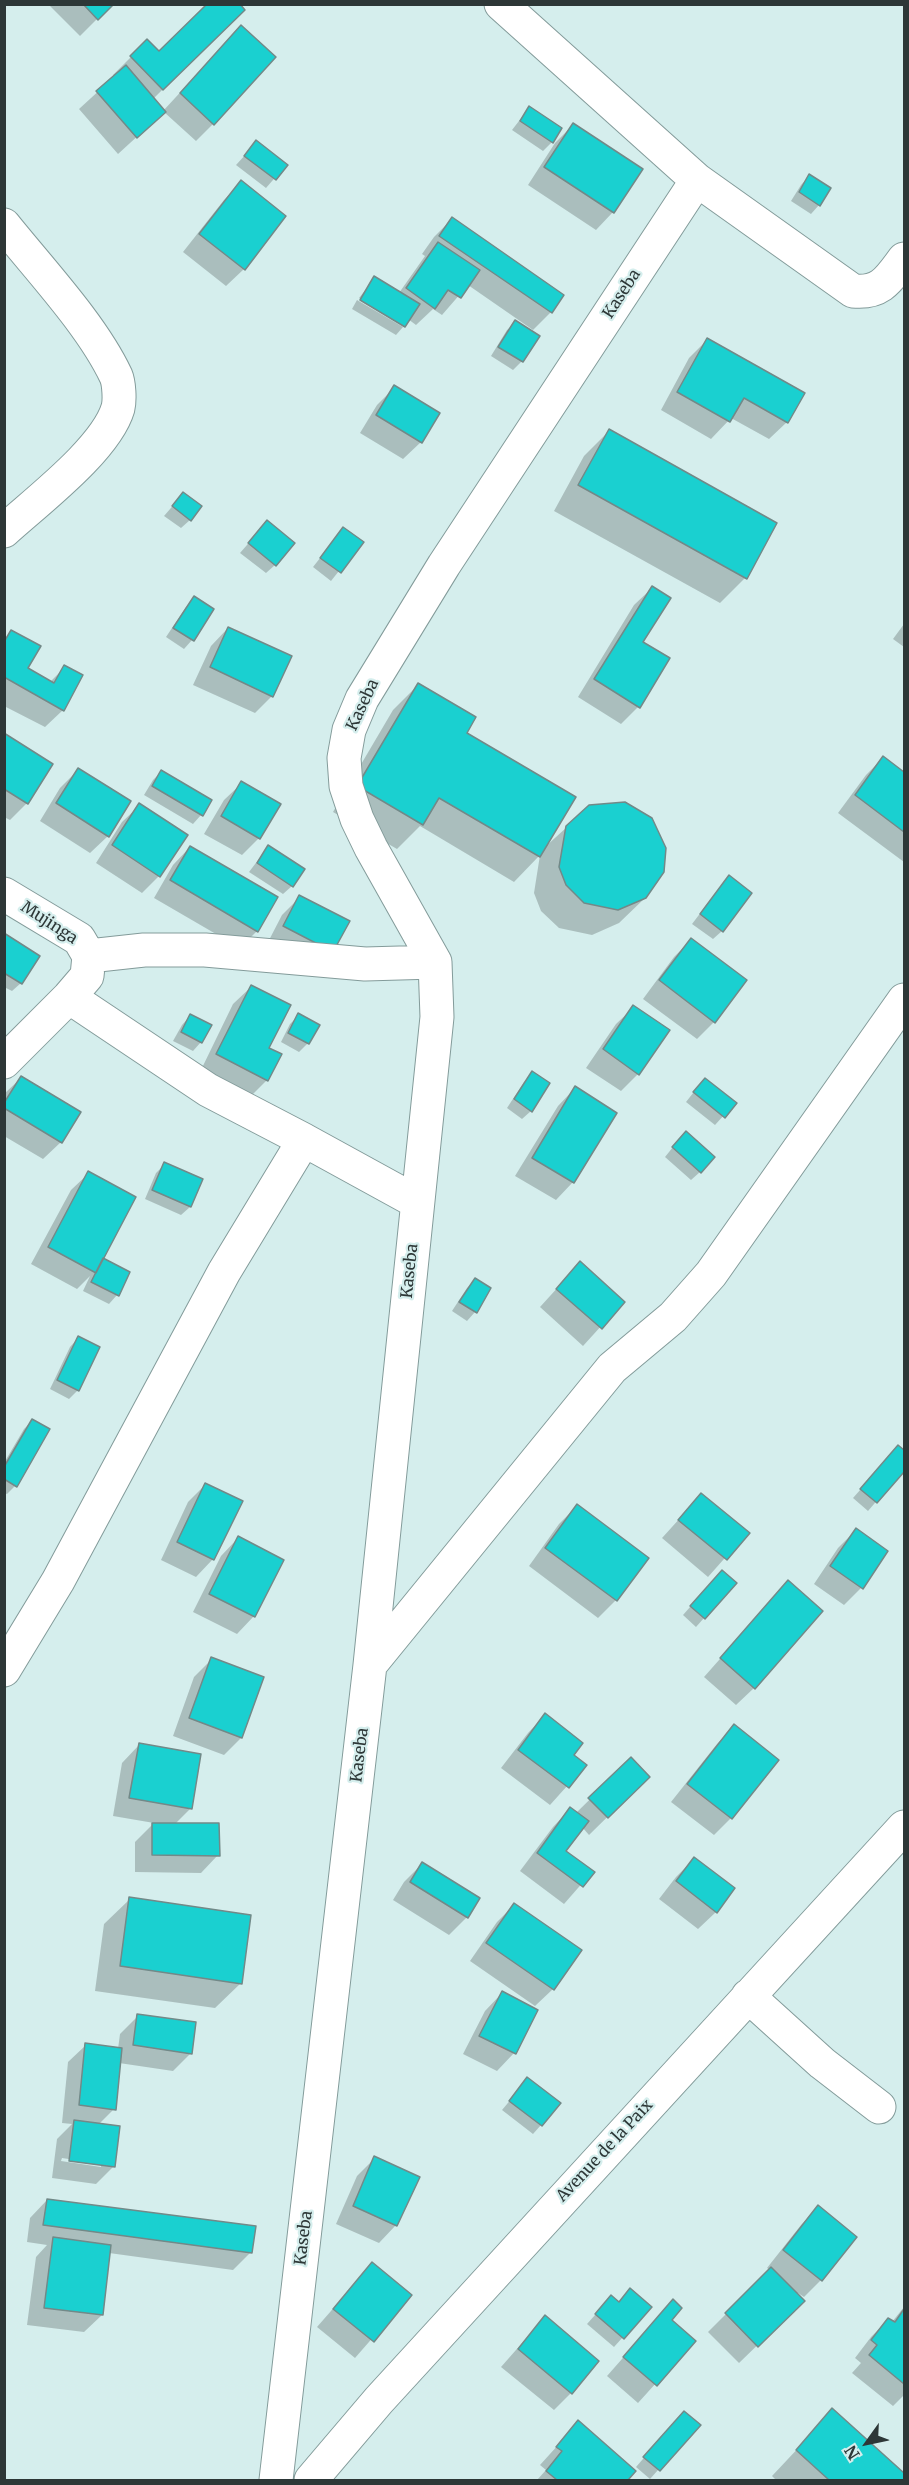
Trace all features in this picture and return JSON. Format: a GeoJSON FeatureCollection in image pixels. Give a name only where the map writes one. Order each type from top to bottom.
{"type":"FeatureCollection","features":[{"type":"Feature","properties":{"kind":"street"},"geometry":{"type":"LineString","coordinates":[[501,4],[697,180],[853,291],[866,293],[877,289],[890,278],[904,259]]}},
{"type":"Feature","properties":{"kind":"street","name":"Kaseba"},"geometry":{"type":"LineString","coordinates":[[276,2481],[370,1665],[436,1017],[435,962],[408,918],[357,819],[346,786],[344,758],[349,730],[362,699],[444,565],[697,180]]}},
{"type":"Feature","properties":{"kind":"street"},"geometry":{"type":"LineString","coordinates":[[4,225],[96,341],[117,379],[119,407],[102,438],[4,531]]}},
{"type":"Feature","properties":{"kind":"street","name":"Mujinga"},"geometry":{"type":"LineString","coordinates":[[4,894],[79,939],[89,956]]}},
{"type":"Feature","properties":{"kind":"street"},"geometry":{"type":"LineString","coordinates":[[4,1062],[87,976],[89,956],[144,950],[205,950],[364,964],[435,962]]}},
{"type":"Feature","properties":{"kind":"street"},"geometry":{"type":"LineString","coordinates":[[69,997],[208,1090],[417,1202]]}},
{"type":"Feature","properties":{"kind":"street"},"geometry":{"type":"LineString","coordinates":[[370,1665],[612,1368],[673,1317],[711,1274],[904,999]]}},
{"type":"Feature","properties":{"kind":"street"},"geometry":{"type":"LineString","coordinates":[[4,1670],[58,1581],[224,1272],[304,1140]]}},
{"type":"Feature","properties":{"kind":"street","name":"Avenue de la Paix"},"geometry":{"type":"LineString","coordinates":[[311,2481],[379,2400],[904,1827]]}},
{"type":"Feature","properties":{"kind":"street"},"geometry":{"type":"LineString","coordinates":[[748,1996],[822,2063],[879,2107]]}},
{"type":"Feature","properties":{"kind":"building"},"geometry":{"type":"Polygon","coordinates":[[[83,4],[114,4],[98,20],[83,4]]]}},
{"type":"Feature","properties":{"kind":"building"},"geometry":{"type":"Polygon","coordinates":[[[207,4],[240,4],[245,10],[163,90],[130,56],[147,39],[159,51],[207,4]]]}},
{"type":"Feature","properties":{"kind":"building"},"geometry":{"type":"Polygon","coordinates":[[[241,25],[276,57],[214,125],[180,93],[241,25]]]}},
{"type":"Feature","properties":{"kind":"building"},"geometry":{"type":"Polygon","coordinates":[[[126,65],[166,112],[137,138],[96,91],[126,65]]]}},
{"type":"Feature","properties":{"kind":"building"},"geometry":{"type":"Polygon","coordinates":[[[529,106],[562,128],[553,143],[520,121],[529,106]]]}},
{"type":"Feature","properties":{"kind":"building"},"geometry":{"type":"Polygon","coordinates":[[[573,123],[643,169],[614,213],[544,167],[573,123]]]}},
{"type":"Feature","properties":{"kind":"building"},"geometry":{"type":"Polygon","coordinates":[[[256,140],[288,165],[276,180],[244,156],[256,140]]]}},
{"type":"Feature","properties":{"kind":"building"},"geometry":{"type":"Polygon","coordinates":[[[809,174],[831,188],[820,206],[799,192],[809,174]]]}},
{"type":"Feature","properties":{"kind":"building"},"geometry":{"type":"Polygon","coordinates":[[[241,180],[286,216],[245,270],[199,234],[241,180]]]}},
{"type":"Feature","properties":{"kind":"building"},"geometry":{"type":"Polygon","coordinates":[[[452,217],[564,295],[552,313],[439,236],[452,217]]]}},
{"type":"Feature","properties":{"kind":"building"},"geometry":{"type":"Polygon","coordinates":[[[438,242],[480,270],[461,298],[448,290],[435,309],[406,288],[438,242]]]}},
{"type":"Feature","properties":{"kind":"building"},"geometry":{"type":"Polygon","coordinates":[[[374,276],[420,304],[405,327],[360,300],[374,276]]]}},
{"type":"Feature","properties":{"kind":"building"},"geometry":{"type":"Polygon","coordinates":[[[515,320],[540,336],[523,362],[498,347],[515,320]]]}},
{"type":"Feature","properties":{"kind":"building"},"geometry":{"type":"Polygon","coordinates":[[[707,338],[805,393],[788,423],[744,398],[730,422],[677,392],[707,338]]]}},
{"type":"Feature","properties":{"kind":"building"},"geometry":{"type":"Polygon","coordinates":[[[394,385],[440,413],[422,443],[376,415],[394,385]]]}},
{"type":"Feature","properties":{"kind":"building"},"geometry":{"type":"Polygon","coordinates":[[[609,429],[777,523],[747,579],[578,485],[609,429]]]}},
{"type":"Feature","properties":{"kind":"building"},"geometry":{"type":"Polygon","coordinates":[[[183,492],[202,506],[191,521],[172,506],[183,492]]]}},
{"type":"Feature","properties":{"kind":"building"},"geometry":{"type":"Polygon","coordinates":[[[267,520],[295,543],[276,566],[248,543],[267,520]]]}},
{"type":"Feature","properties":{"kind":"building"},"geometry":{"type":"Polygon","coordinates":[[[343,527],[364,542],[341,573],[320,558],[343,527]]]}},
{"type":"Feature","properties":{"kind":"building"},"geometry":{"type":"Polygon","coordinates":[[[652,586],[671,598],[643,642],[670,658],[640,708],[594,679],[652,586]]]}},
{"type":"Feature","properties":{"kind":"building"},"geometry":{"type":"Polygon","coordinates":[[[194,596],[214,609],[194,641],[173,628],[194,596]]]}},
{"type":"Feature","properties":{"kind":"building"},"geometry":{"type":"Polygon","coordinates":[[[228,627],[292,656],[273,697],[210,667],[228,627]]]}},
{"type":"Feature","properties":{"kind":"building"},"geometry":{"type":"Polygon","coordinates":[[[11,630],[41,646],[28,668],[54,683],[64,665],[83,675],[64,711],[4,677],[4,642],[11,630]]]}},
{"type":"Feature","properties":{"kind":"building"},"geometry":{"type":"Polygon","coordinates":[[[418,683],[476,717],[467,733],[576,797],[540,857],[439,798],[423,825],[357,786],[418,683]]]}},
{"type":"Feature","properties":{"kind":"building"},"geometry":{"type":"Polygon","coordinates":[[[4,733],[53,764],[28,804],[4,789],[4,733]]]}},
{"type":"Feature","properties":{"kind":"building"},"geometry":{"type":"Polygon","coordinates":[[[883,756],[904,772],[904,832],[855,795],[883,756]]]}},
{"type":"Feature","properties":{"kind":"building"},"geometry":{"type":"Polygon","coordinates":[[[78,768],[131,801],[109,837],[56,803],[78,768]]]}},
{"type":"Feature","properties":{"kind":"building"},"geometry":{"type":"Polygon","coordinates":[[[161,770],[212,800],[203,816],[152,786],[161,770]]]}},
{"type":"Feature","properties":{"kind":"building"},"geometry":{"type":"Polygon","coordinates":[[[241,781],[281,804],[260,839],[221,816],[241,781]]]}},
{"type":"Feature","properties":{"kind":"building"},"geometry":{"type":"Polygon","coordinates":[[[625,802],[652,818],[666,848],[664,872],[646,898],[618,910],[584,903],[566,885],[559,867],[566,826],[589,805],[625,802]]]}},
{"type":"Feature","properties":{"kind":"building"},"geometry":{"type":"Polygon","coordinates":[[[139,803],[188,835],[160,877],[112,845],[139,803]]]}},
{"type":"Feature","properties":{"kind":"building"},"geometry":{"type":"Polygon","coordinates":[[[268,845],[305,869],[293,887],[257,863],[268,845]]]}},
{"type":"Feature","properties":{"kind":"building"},"geometry":{"type":"Polygon","coordinates":[[[190,846],[278,897],[258,932],[170,880],[190,846]]]}},
{"type":"Feature","properties":{"kind":"building"},"geometry":{"type":"Polygon","coordinates":[[[729,875],[752,893],[723,932],[700,914],[729,875]]]}},
{"type":"Feature","properties":{"kind":"building"},"geometry":{"type":"Polygon","coordinates":[[[299,895],[350,921],[333,952],[283,926],[299,895]]]}},
{"type":"Feature","properties":{"kind":"building"},"geometry":{"type":"Polygon","coordinates":[[[4,933],[40,956],[22,984],[4,973],[4,933]]]}},
{"type":"Feature","properties":{"kind":"building"},"geometry":{"type":"Polygon","coordinates":[[[691,938],[747,980],[715,1023],[659,980],[691,938]]]}},
{"type":"Feature","properties":{"kind":"building"},"geometry":{"type":"Polygon","coordinates":[[[251,985],[291,1005],[269,1048],[282,1054],[268,1081],[216,1054],[251,985]]]}},
{"type":"Feature","properties":{"kind":"building"},"geometry":{"type":"Polygon","coordinates":[[[633,1005],[670,1030],[639,1075],[603,1049],[633,1005]]]}},
{"type":"Feature","properties":{"kind":"building"},"geometry":{"type":"Polygon","coordinates":[[[298,1013],[320,1025],[309,1044],[288,1033],[298,1013]]]}},
{"type":"Feature","properties":{"kind":"building"},"geometry":{"type":"Polygon","coordinates":[[[190,1014],[212,1025],[202,1043],[181,1032],[190,1014]]]}},
{"type":"Feature","properties":{"kind":"building"},"geometry":{"type":"Polygon","coordinates":[[[532,1071],[550,1083],[532,1112],[514,1099],[532,1071]]]}},
{"type":"Feature","properties":{"kind":"building"},"geometry":{"type":"Polygon","coordinates":[[[21,1076],[81,1112],[62,1143],[4,1108],[4,1103],[21,1076]]]}},
{"type":"Feature","properties":{"kind":"building"},"geometry":{"type":"Polygon","coordinates":[[[705,1078],[737,1103],[725,1118],[693,1092],[705,1078]]]}},
{"type":"Feature","properties":{"kind":"building"},"geometry":{"type":"Polygon","coordinates":[[[575,1086],[617,1113],[574,1183],[532,1158],[575,1086]]]}},
{"type":"Feature","properties":{"kind":"building"},"geometry":{"type":"Polygon","coordinates":[[[686,1131],[715,1157],[701,1173],[672,1147],[686,1131]]]}},
{"type":"Feature","properties":{"kind":"building"},"geometry":{"type":"Polygon","coordinates":[[[164,1162],[203,1179],[191,1207],[152,1190],[164,1162]]]}},
{"type":"Feature","properties":{"kind":"building"},"geometry":{"type":"Polygon","coordinates":[[[88,1171],[136,1197],[96,1273],[48,1247],[88,1171]]]}},
{"type":"Feature","properties":{"kind":"building"},"geometry":{"type":"Polygon","coordinates":[[[103,1258],[130,1272],[119,1296],[91,1282],[103,1258]]]}},
{"type":"Feature","properties":{"kind":"building"},"geometry":{"type":"Polygon","coordinates":[[[580,1261],[625,1302],[602,1329],[556,1289],[580,1261]]]}},
{"type":"Feature","properties":{"kind":"building"},"geometry":{"type":"Polygon","coordinates":[[[475,1278],[491,1288],[477,1313],[459,1302],[475,1278]]]}},
{"type":"Feature","properties":{"kind":"building"},"geometry":{"type":"Polygon","coordinates":[[[78,1336],[100,1347],[79,1391],[57,1380],[78,1336]]]}},
{"type":"Feature","properties":{"kind":"building"},"geometry":{"type":"Polygon","coordinates":[[[32,1419],[50,1429],[17,1487],[4,1479],[4,1467],[32,1419]]]}},
{"type":"Feature","properties":{"kind":"building"},"geometry":{"type":"Polygon","coordinates":[[[898,1445],[904,1450],[904,1472],[877,1503],[860,1489],[898,1445]]]}},
{"type":"Feature","properties":{"kind":"building"},"geometry":{"type":"Polygon","coordinates":[[[205,1483],[243,1501],[214,1560],[177,1542],[205,1483]]]}},
{"type":"Feature","properties":{"kind":"building"},"geometry":{"type":"Polygon","coordinates":[[[701,1493],[750,1533],[727,1560],[678,1520],[701,1493]]]}},
{"type":"Feature","properties":{"kind":"building"},"geometry":{"type":"Polygon","coordinates":[[[577,1504],[649,1558],[617,1601],[545,1548],[577,1504]]]}},
{"type":"Feature","properties":{"kind":"building"},"geometry":{"type":"Polygon","coordinates":[[[856,1528],[888,1551],[863,1589],[830,1566],[856,1528]]]}},
{"type":"Feature","properties":{"kind":"building"},"geometry":{"type":"Polygon","coordinates":[[[238,1536],[284,1560],[255,1617],[209,1594],[238,1536]]]}},
{"type":"Feature","properties":{"kind":"building"},"geometry":{"type":"Polygon","coordinates":[[[722,1570],[737,1583],[705,1619],[690,1606],[722,1570]]]}},
{"type":"Feature","properties":{"kind":"building"},"geometry":{"type":"Polygon","coordinates":[[[788,1580],[823,1611],[755,1689],[720,1658],[788,1580]]]}},
{"type":"Feature","properties":{"kind":"building"},"geometry":{"type":"Polygon","coordinates":[[[211,1657],[264,1677],[242,1738],[189,1718],[211,1657]]]}},
{"type":"Feature","properties":{"kind":"building"},"geometry":{"type":"Polygon","coordinates":[[[545,1713],[583,1743],[574,1755],[587,1765],[569,1788],[518,1750],[545,1713]]]}},
{"type":"Feature","properties":{"kind":"building"},"geometry":{"type":"Polygon","coordinates":[[[734,1724],[779,1760],[732,1819],[687,1784],[734,1724]]]}},
{"type":"Feature","properties":{"kind":"building"},"geometry":{"type":"Polygon","coordinates":[[[139,1743],[201,1754],[192,1809],[129,1798],[139,1743]]]}},
{"type":"Feature","properties":{"kind":"building"},"geometry":{"type":"Polygon","coordinates":[[[631,1757],[650,1777],[608,1818],[588,1798],[631,1757]]]}},
{"type":"Feature","properties":{"kind":"building"},"geometry":{"type":"Polygon","coordinates":[[[570,1807],[589,1821],[566,1851],[595,1872],[583,1887],[537,1853],[570,1807]]]}},
{"type":"Feature","properties":{"kind":"building"},"geometry":{"type":"Polygon","coordinates":[[[152,1823],[219,1823],[220,1856],[152,1855],[152,1823]]]}},
{"type":"Feature","properties":{"kind":"building"},"geometry":{"type":"Polygon","coordinates":[[[694,1857],[735,1888],[717,1913],[676,1881],[694,1857]]]}},
{"type":"Feature","properties":{"kind":"building"},"geometry":{"type":"Polygon","coordinates":[[[422,1862],[480,1898],[468,1918],[410,1882],[422,1862]]]}},
{"type":"Feature","properties":{"kind":"building"},"geometry":{"type":"Polygon","coordinates":[[[129,1897],[251,1915],[242,1984],[120,1966],[129,1897]]]}},
{"type":"Feature","properties":{"kind":"building"},"geometry":{"type":"Polygon","coordinates":[[[514,1903],[582,1950],[554,1990],[486,1943],[514,1903]]]}},
{"type":"Feature","properties":{"kind":"building"},"geometry":{"type":"Polygon","coordinates":[[[502,1991],[538,2010],[516,2054],[479,2036],[502,1991]]]}},
{"type":"Feature","properties":{"kind":"building"},"geometry":{"type":"Polygon","coordinates":[[[137,2014],[196,2022],[192,2054],[133,2045],[137,2014]]]}},
{"type":"Feature","properties":{"kind":"building"},"geometry":{"type":"Polygon","coordinates":[[[85,2043],[122,2048],[116,2110],[79,2105],[85,2043]]]}},
{"type":"Feature","properties":{"kind":"building"},"geometry":{"type":"Polygon","coordinates":[[[527,2077],[561,2103],[542,2126],[509,2101],[527,2077]]]}},
{"type":"Feature","properties":{"kind":"building"},"geometry":{"type":"Polygon","coordinates":[[[74,2120],[120,2126],[115,2167],[69,2161],[74,2120]]]}},
{"type":"Feature","properties":{"kind":"building"},"geometry":{"type":"Polygon","coordinates":[[[374,2156],[420,2177],[397,2226],[353,2206],[374,2156]]]}},
{"type":"Feature","properties":{"kind":"building"},"geometry":{"type":"Polygon","coordinates":[[[47,2199],[256,2226],[252,2253],[43,2225],[47,2199]]]}},
{"type":"Feature","properties":{"kind":"building"},"geometry":{"type":"Polygon","coordinates":[[[818,2205],[857,2237],[822,2281],[783,2250],[818,2205]]]}},
{"type":"Feature","properties":{"kind":"building"},"geometry":{"type":"Polygon","coordinates":[[[53,2237],[111,2245],[103,2315],[44,2308],[53,2237]]]}},
{"type":"Feature","properties":{"kind":"building"},"geometry":{"type":"Polygon","coordinates":[[[372,2262],[412,2295],[374,2342],[333,2309],[372,2262]]]}},
{"type":"Feature","properties":{"kind":"building"},"geometry":{"type":"Polygon","coordinates":[[[771,2267],[805,2301],[758,2347],[725,2313],[771,2267]]]}},
{"type":"Feature","properties":{"kind":"building"},"geometry":{"type":"Polygon","coordinates":[[[630,2288],[652,2307],[624,2339],[595,2314],[611,2295],[619,2302],[630,2288]]]}},
{"type":"Feature","properties":{"kind":"building"},"geometry":{"type":"Polygon","coordinates":[[[673,2299],[682,2308],[672,2320],[696,2341],[657,2386],[623,2357],[673,2299]]]}},
{"type":"Feature","properties":{"kind":"building"},"geometry":{"type":"Polygon","coordinates":[[[904,2309],[904,2384],[869,2355],[877,2345],[871,2340],[888,2318],[895,2322],[904,2309]]]}},
{"type":"Feature","properties":{"kind":"building"},"geometry":{"type":"Polygon","coordinates":[[[545,2315],[599,2361],[572,2394],[518,2349],[545,2315]]]}},
{"type":"Feature","properties":{"kind":"building"},"geometry":{"type":"Polygon","coordinates":[[[832,2408],[904,2473],[904,2480],[829,2480],[796,2450],[832,2408]]]}},
{"type":"Feature","properties":{"kind":"building"},"geometry":{"type":"Polygon","coordinates":[[[684,2411],[701,2425],[660,2471],[643,2457],[684,2411]]]}},
{"type":"Feature","properties":{"kind":"building"},"geometry":{"type":"Polygon","coordinates":[[[578,2420],[636,2471],[628,2480],[557,2480],[546,2471],[562,2451],[556,2447],[578,2420]]]}}]}
